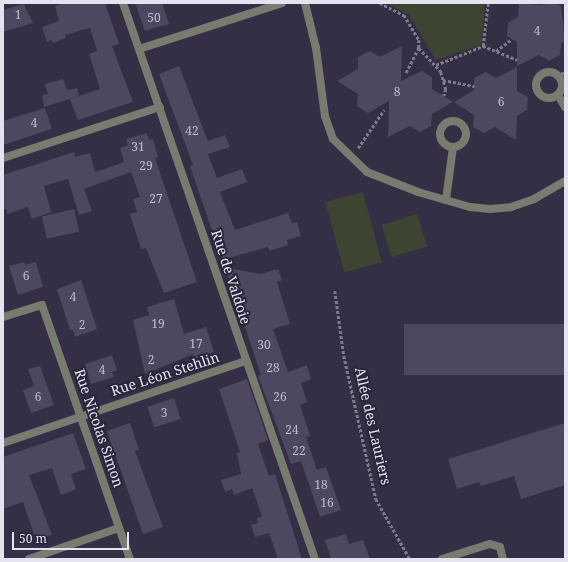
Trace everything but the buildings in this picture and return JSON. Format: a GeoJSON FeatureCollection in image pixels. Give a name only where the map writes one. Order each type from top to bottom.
{"type":"FeatureCollection","features":[{"type":"Feature","properties":{"kind":"street","name":"Rue de Valdoie"},"geometry":{"type":"LineString","coordinates":[[123,3],[245,361],[315,559]]}},
{"type":"Feature","properties":{"kind":"street"},"geometry":{"type":"LineString","coordinates":[[139,49],[282,3]]}},
{"type":"Feature","properties":{"kind":"street"},"geometry":{"type":"LineString","coordinates":[[305,3],[316,48],[325,116],[333,139],[367,172],[446,200],[490,209],[512,207],[534,199],[565,181]]}},
{"type":"Feature","properties":{"kind":"street"},"geometry":{"type":"LineString","coordinates":[[543,73],[556,74],[563,85],[558,96],[543,97],[536,90],[538,78],[543,73]]}},
{"type":"Feature","properties":{"kind":"street"},"geometry":{"type":"LineString","coordinates":[[558,96],[565,107]]}},
{"type":"Feature","properties":{"kind":"street"},"geometry":{"type":"LineString","coordinates":[[3,158],[160,108]]}},
{"type":"Feature","properties":{"kind":"street"},"geometry":{"type":"LineString","coordinates":[[446,200],[453,147]]}},
{"type":"Feature","properties":{"kind":"street","name":"Rue Nicolas Simon"},"geometry":{"type":"LineString","coordinates":[[3,317],[42,304],[130,559]]}},
{"type":"Feature","properties":{"kind":"street","name":"Rue Léon Stehlin"},"geometry":{"type":"LineString","coordinates":[[3,443],[245,361]]}},
{"type":"Feature","properties":{"kind":"street"},"geometry":{"type":"LineString","coordinates":[[29,559],[119,528]]}},
{"type":"Feature","properties":{"kind":"street"},"geometry":{"type":"LineString","coordinates":[[442,559],[490,544],[500,547],[503,559]]}},
{"type":"Feature","properties":{"kind":"path"},"geometry":{"type":"LineString","coordinates":[[380,3],[409,21],[418,40],[419,48],[406,73]]}},
{"type":"Feature","properties":{"kind":"path"},"geometry":{"type":"LineString","coordinates":[[483,46],[488,3]]}},
{"type":"Feature","properties":{"kind":"path"},"geometry":{"type":"LineString","coordinates":[[496,51],[512,39]]}},
{"type":"Feature","properties":{"kind":"path"},"geometry":{"type":"LineString","coordinates":[[436,65],[483,46],[517,60]]}},
{"type":"Feature","properties":{"kind":"path"},"geometry":{"type":"LineString","coordinates":[[419,48],[436,65],[443,80],[444,96]]}},
{"type":"Feature","properties":{"kind":"path"},"geometry":{"type":"LineString","coordinates":[[556,74],[565,73]]}},
{"type":"Feature","properties":{"kind":"path"},"geometry":{"type":"LineString","coordinates":[[443,80],[474,86]]}},
{"type":"Feature","properties":{"kind":"path"},"geometry":{"type":"LineString","coordinates":[[351,156],[366,140],[384,110]]}},
{"type":"Feature","properties":{"kind":"path","name":"Allée des Lauriers"},"geometry":{"type":"LineString","coordinates":[[335,291],[344,356],[376,499],[410,559]]}},
{"type":"Feature","properties":{"kind":"green space"},"geometry":{"type":"Polygon","coordinates":[[[386,3],[485,3],[482,41],[480,45],[436,60],[409,15],[386,3]]]}},
{"type":"Feature","properties":{"kind":"green space"},"geometry":{"type":"Polygon","coordinates":[[[363,192],[382,263],[344,273],[325,202],[363,192]]]}},
{"type":"Feature","properties":{"kind":"green space"},"geometry":{"type":"Polygon","coordinates":[[[417,214],[427,247],[392,257],[382,225],[417,214]]]}}]}
